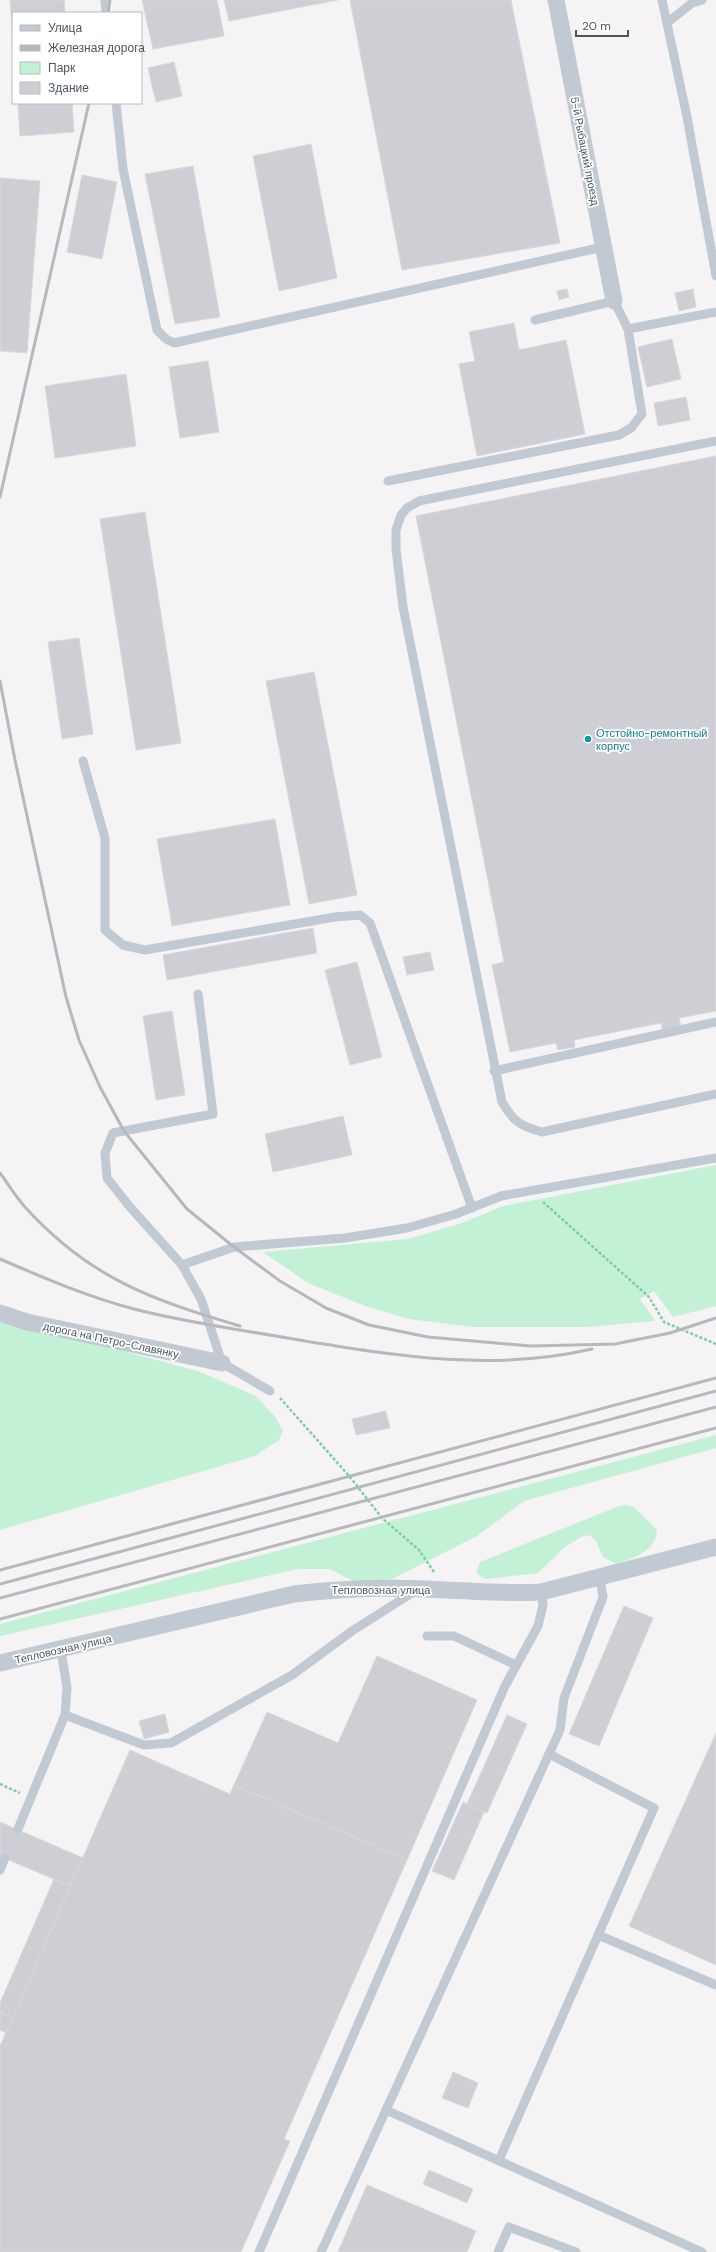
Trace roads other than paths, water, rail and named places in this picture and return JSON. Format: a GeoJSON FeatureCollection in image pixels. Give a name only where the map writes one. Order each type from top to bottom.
{"type":"FeatureCollection","features":[{"type":"Feature","properties":{"kind":"street","name":"5-й Рыбацкий проезд"},"geometry":{"type":"LineString","coordinates":[[556,0],[614,301]]}},
{"type":"Feature","properties":{"kind":"street","name":"дорога на Петро-Славянку"},"geometry":{"type":"LineString","coordinates":[[0,1313],[50,1327],[222,1363]]}},
{"type":"Feature","properties":{"kind":"street","name":"Тепловозная улица"},"geometry":{"type":"LineString","coordinates":[[0,1664],[294,1594],[341,1588],[517,1593],[541,1592],[716,1547]]}},
{"type":"Feature","properties":{"kind":"lane"},"geometry":{"type":"LineString","coordinates":[[105,0],[106,12]]}},
{"type":"Feature","properties":{"kind":"lane"},"geometry":{"type":"LineString","coordinates":[[662,0],[687,117],[716,276]]}},
{"type":"Feature","properties":{"kind":"lane"},"geometry":{"type":"LineString","coordinates":[[667,23],[692,3],[702,0]]}},
{"type":"Feature","properties":{"kind":"lane"},"geometry":{"type":"LineString","coordinates":[[116,104],[123,168],[157,330],[166,339],[174,343],[603,247]]}},
{"type":"Feature","properties":{"kind":"lane"},"geometry":{"type":"LineString","coordinates":[[388,481],[585,443],[619,435],[632,428],[642,414],[628,328],[614,301],[535,320]]}},
{"type":"Feature","properties":{"kind":"lane"},"geometry":{"type":"LineString","coordinates":[[628,328],[716,312]]}},
{"type":"Feature","properties":{"kind":"lane"},"geometry":{"type":"LineString","coordinates":[[716,442],[419,501],[407,508],[401,516],[396,530],[396,549],[403,607],[494,1071],[502,1102],[512,1118],[524,1127],[542,1132],[716,1094]]}},
{"type":"Feature","properties":{"kind":"lane"},"geometry":{"type":"LineString","coordinates":[[84,761],[105,838],[106,930],[123,945],[145,950],[335,917],[360,915],[370,923],[472,1208]]}},
{"type":"Feature","properties":{"kind":"lane"},"geometry":{"type":"LineString","coordinates":[[198,994],[213,1114],[113,1133],[105,1152],[106,1178],[182,1265],[201,1300],[222,1363],[270,1391]]}},
{"type":"Feature","properties":{"kind":"lane"},"geometry":{"type":"LineString","coordinates":[[494,1071],[716,1022]]}},
{"type":"Feature","properties":{"kind":"lane"},"geometry":{"type":"LineString","coordinates":[[182,1265],[234,1247],[344,1238],[407,1228],[472,1208],[501,1196],[716,1158]]}},
{"type":"Feature","properties":{"kind":"lane"},"geometry":{"type":"LineString","coordinates":[[321,2252],[560,1730],[564,1698],[603,1597],[600,1578]]}},
{"type":"Feature","properties":{"kind":"lane"},"geometry":{"type":"LineString","coordinates":[[65,1715],[144,1745],[171,1743],[292,1675],[352,1631],[416,1590]]}},
{"type":"Feature","properties":{"kind":"lane"},"geometry":{"type":"LineString","coordinates":[[259,2252],[516,1665],[542,1616],[541,1592]]}},
{"type":"Feature","properties":{"kind":"lane"},"geometry":{"type":"LineString","coordinates":[[427,1636],[454,1636],[516,1665]]}},
{"type":"Feature","properties":{"kind":"lane"},"geometry":{"type":"LineString","coordinates":[[18,1830],[65,1715],[67,1688],[61,1650]]}},
{"type":"Feature","properties":{"kind":"lane"},"geometry":{"type":"LineString","coordinates":[[499,2160],[654,1808],[549,1754]]}},
{"type":"Feature","properties":{"kind":"lane"},"geometry":{"type":"LineString","coordinates":[[0,1870],[5,1858]]}},
{"type":"Feature","properties":{"kind":"lane"},"geometry":{"type":"LineString","coordinates":[[598,1934],[716,1985]]}},
{"type":"Feature","properties":{"kind":"lane"},"geometry":{"type":"LineString","coordinates":[[386,2110],[702,2252]]}},
{"type":"Feature","properties":{"kind":"lane"},"geometry":{"type":"LineString","coordinates":[[498,2252],[509,2227],[576,2252]]}},
{"type":"Feature","properties":{"kind":"railway"},"geometry":{"type":"LineString","coordinates":[[108,12],[110,0]]}},
{"type":"Feature","properties":{"kind":"railway"},"geometry":{"type":"LineString","coordinates":[[0,497],[89,104]]}},
{"type":"Feature","properties":{"kind":"railway"},"geometry":{"type":"LineString","coordinates":[[0,681],[15,760],[66,997],[79,1040],[100,1087],[124,1131],[187,1209],[234,1247],[280,1281],[326,1308],[369,1325],[428,1337],[531,1346],[615,1344],[670,1333],[716,1318]]}},
{"type":"Feature","properties":{"kind":"railway"},"geometry":{"type":"LineString","coordinates":[[0,1173],[15,1195],[49,1231],[73,1252],[98,1269],[150,1296],[240,1326]]}},
{"type":"Feature","properties":{"kind":"railway"},"geometry":{"type":"LineString","coordinates":[[0,1259],[83,1293],[134,1309],[195,1322],[336,1346],[409,1356],[481,1360],[518,1360],[555,1356],[592,1349]]}},
{"type":"Feature","properties":{"kind":"railway"},"geometry":{"type":"LineString","coordinates":[[0,1570],[716,1378]]}},
{"type":"Feature","properties":{"kind":"railway"},"geometry":{"type":"LineString","coordinates":[[0,1584],[716,1391]]}},
{"type":"Feature","properties":{"kind":"railway"},"geometry":{"type":"LineString","coordinates":[[0,1598],[716,1407]]}},
{"type":"Feature","properties":{"kind":"railway"},"geometry":{"type":"LineString","coordinates":[[0,1619],[716,1428]]}},
{"type":"Feature","properties":{"kind":"place","name":"Отстойно-ремонтный корпус"},"geometry":{"type":"Point","coordinates":[588,739]}}]}
